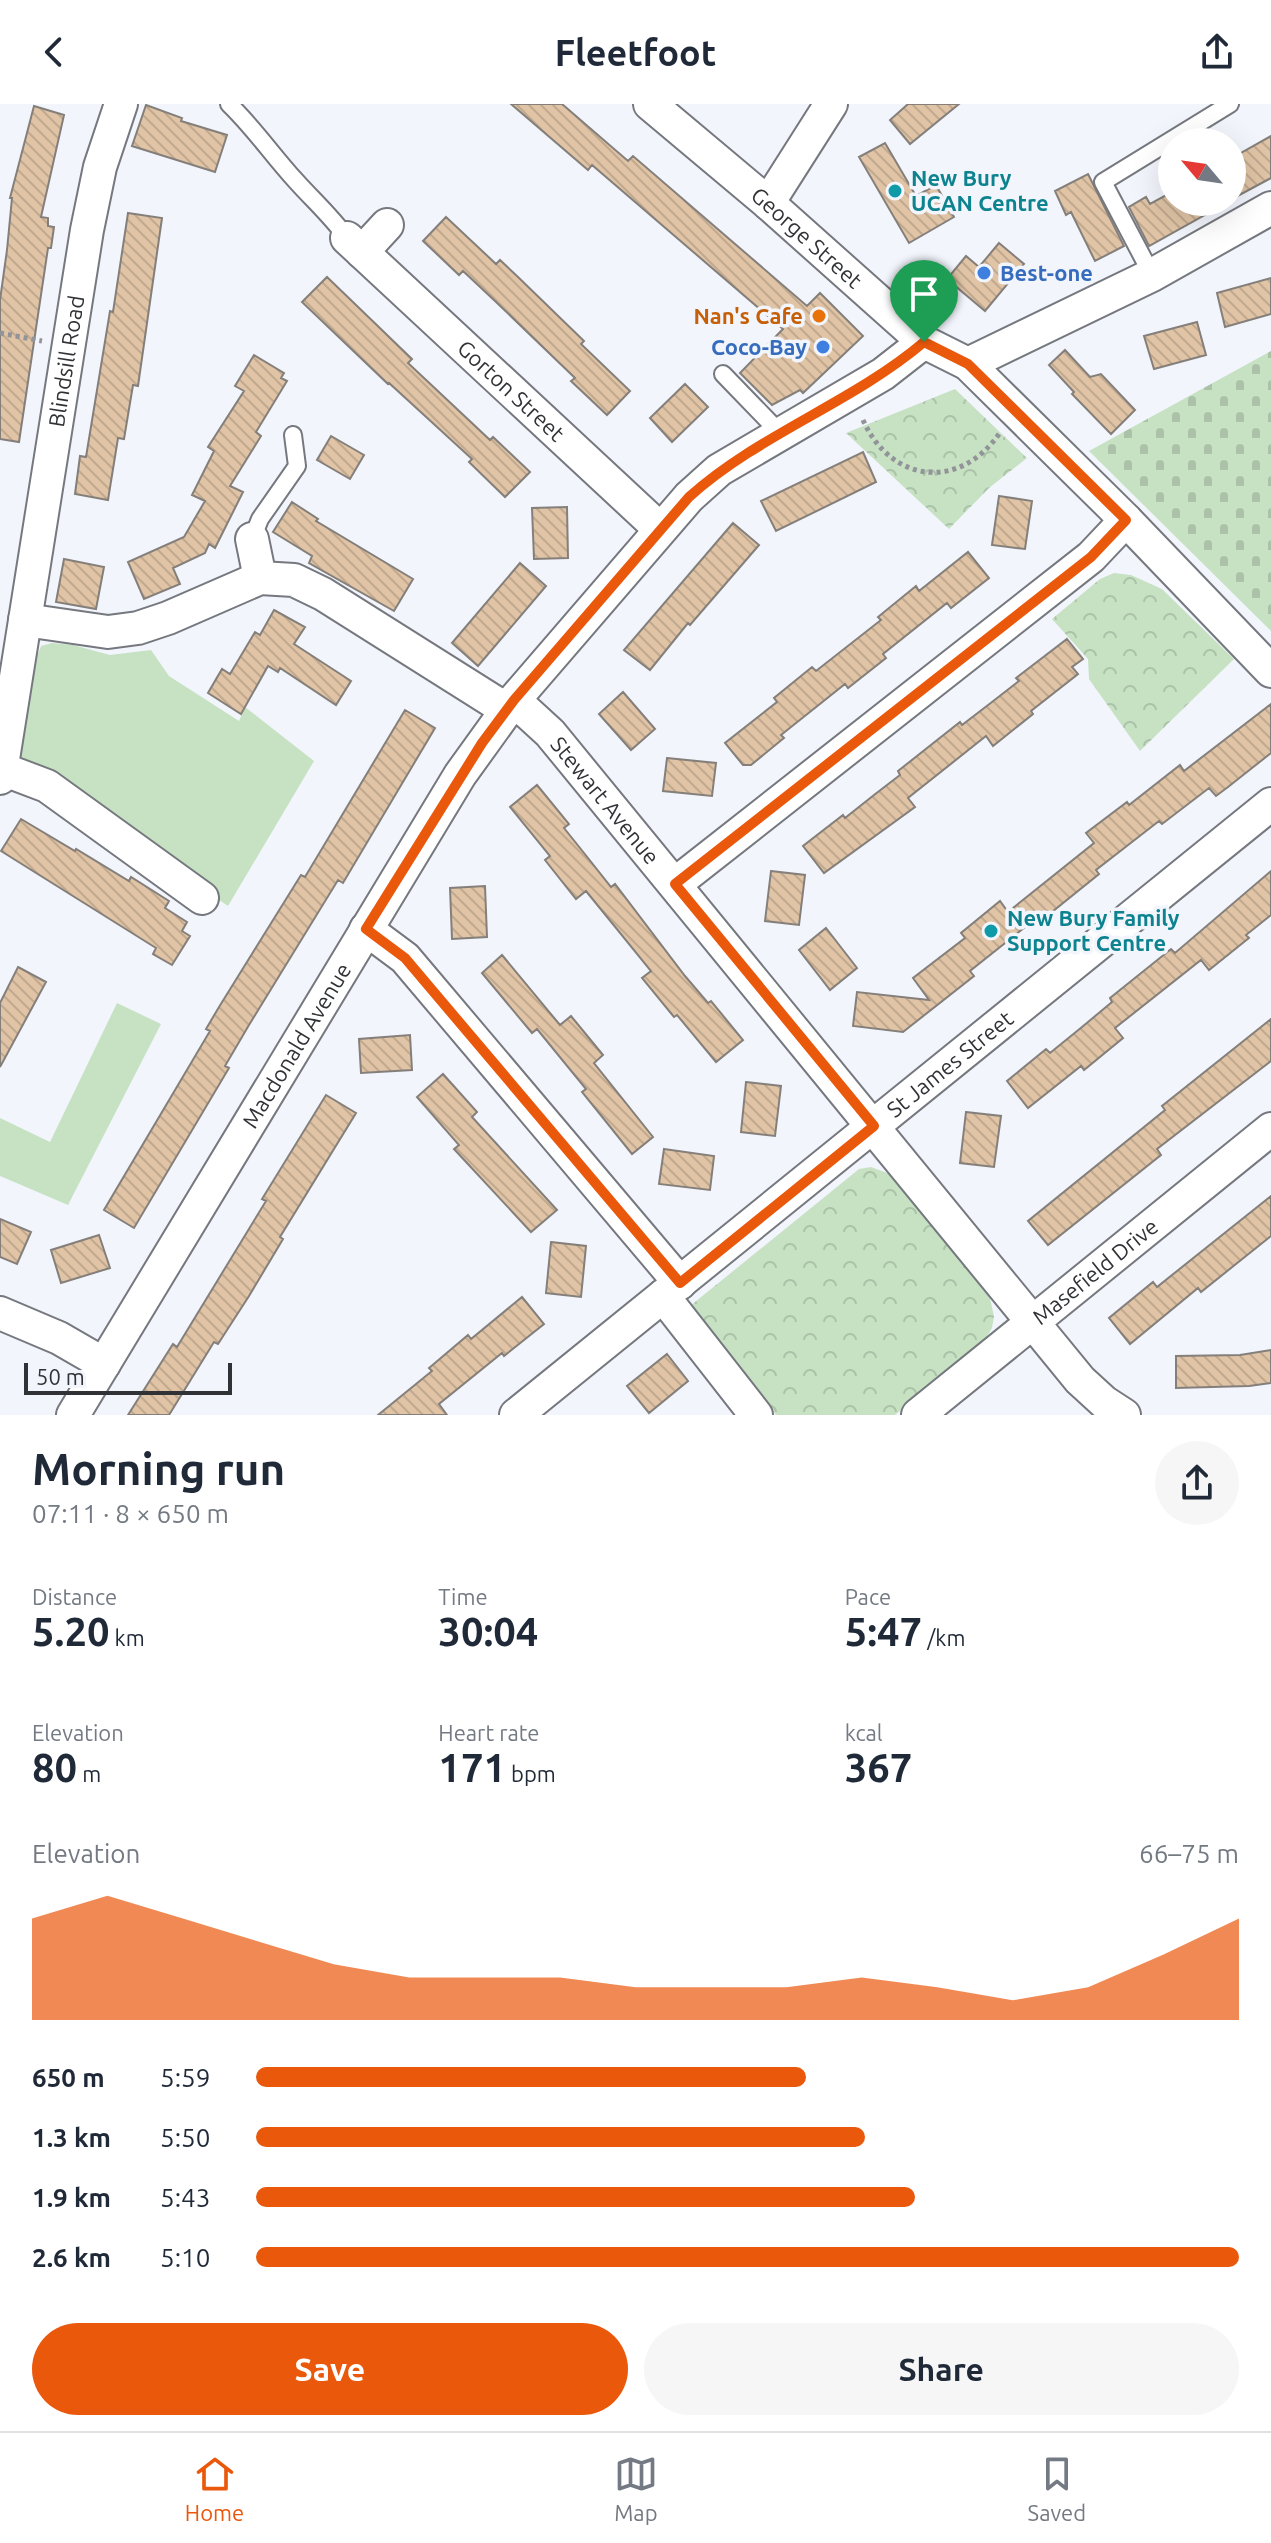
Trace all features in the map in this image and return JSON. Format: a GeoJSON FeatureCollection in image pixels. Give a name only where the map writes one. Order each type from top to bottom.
{"type":"FeatureCollection","features":[{"type":"Feature","properties":{"kind":"street","name":"Blindsill Road"},"geometry":{"type":"LineString","coordinates":[[121,104],[100,167],[87,230],[1,773],[47,786],[202,898]]}},
{"type":"Feature","properties":{"kind":"street","name":"George Street"},"geometry":{"type":"LineString","coordinates":[[650,104],[768,203],[924,342],[968,364],[1126,520],[1271,671]]}},
{"type":"Feature","properties":{"kind":"street"},"geometry":{"type":"LineString","coordinates":[[768,203],[831,104]]}},
{"type":"Feature","properties":{"kind":"street"},"geometry":{"type":"LineString","coordinates":[[968,364],[1152,275],[1271,208]]}},
{"type":"Feature","properties":{"kind":"street"},"geometry":{"type":"LineString","coordinates":[[354,245],[387,225]]}},
{"type":"Feature","properties":{"kind":"street","name":"Gorton Street"},"geometry":{"type":"LineString","coordinates":[[354,245],[660,529]]}},
{"type":"Feature","properties":{"kind":"street","name":"Macdonald Avenue"},"geometry":{"type":"LineString","coordinates":[[73,1415],[460,775],[511,705],[660,529],[719,470],[895,367],[924,342]]}},
{"type":"Feature","properties":{"kind":"street"},"geometry":{"type":"LineString","coordinates":[[675,884],[1091,557],[1126,520]]}},
{"type":"Feature","properties":{"kind":"street"},"geometry":{"type":"LineString","coordinates":[[252,539],[260,578]]}},
{"type":"Feature","properties":{"kind":"street"},"geometry":{"type":"LineString","coordinates":[[25,620],[97,631],[138,628],[260,578],[294,580],[511,705]]}},
{"type":"Feature","properties":{"kind":"street","name":"Stewart Avenue"},"geometry":{"type":"LineString","coordinates":[[511,705],[550,733],[1080,1380],[1124,1415]]}},
{"type":"Feature","properties":{"kind":"street","name":"St James Street"},"geometry":{"type":"LineString","coordinates":[[516,1415],[1271,804]]}},
{"type":"Feature","properties":{"kind":"street"},"geometry":{"type":"LineString","coordinates":[[366,929],[405,958],[671,1289],[756,1415]]}},
{"type":"Feature","properties":{"kind":"street","name":"Masefield Drive"},"geometry":{"type":"LineString","coordinates":[[918,1415],[1271,1129]]}},
{"type":"Feature","properties":{"kind":"street"},"geometry":{"type":"LineString","coordinates":[[0,1313],[59,1338],[104,1364]]}},
{"type":"Feature","properties":{"kind":"lane"},"geometry":{"type":"LineString","coordinates":[[229,104],[252,125],[296,181],[354,245]]}},
{"type":"Feature","properties":{"kind":"lane"},"geometry":{"type":"LineString","coordinates":[[1152,275],[1103,182],[1230,104]]}},
{"type":"Feature","properties":{"kind":"lane"},"geometry":{"type":"LineString","coordinates":[[723,374],[781,434]]}},
{"type":"Feature","properties":{"kind":"lane"},"geometry":{"type":"LineString","coordinates":[[252,539],[260,519],[297,466],[293,435]]}},
{"type":"Feature","properties":{"kind":"path"},"geometry":{"type":"LineString","coordinates":[[0,333],[67,345]]}},
{"type":"Feature","properties":{"kind":"path"},"geometry":{"type":"LineString","coordinates":[[851,393],[865,425],[882,451],[897,463],[917,471],[938,473],[961,468],[980,456],[1015,411]]}},
{"type":"Feature","properties":{"kind":"green space"},"geometry":{"type":"Polygon","coordinates":[[[1271,351],[1271,631],[1089,451],[1271,351]]]}},
{"type":"Feature","properties":{"kind":"green space"},"geometry":{"type":"Polygon","coordinates":[[[955,389],[1027,458],[989,488],[949,529],[846,433],[955,389]]]}},
{"type":"Feature","properties":{"kind":"green space"},"geometry":{"type":"Polygon","coordinates":[[[1114,573],[1131,575],[1162,589],[1234,659],[1140,751],[1089,679],[1088,659],[1052,619],[1100,579],[1114,573]]]}},
{"type":"Feature","properties":{"kind":"green space"},"geometry":{"type":"Polygon","coordinates":[[[52,643],[110,655],[151,650],[169,676],[239,721],[245,707],[314,761],[228,906],[20,765],[19,751],[36,659],[41,646],[52,643]]]}},
{"type":"Feature","properties":{"kind":"green space"},"geometry":{"type":"Polygon","coordinates":[[[117,1003],[161,1024],[68,1205],[0,1176],[0,1118],[50,1142],[117,1003]]]}},
{"type":"Feature","properties":{"kind":"green space"},"geometry":{"type":"Polygon","coordinates":[[[871,1167],[890,1174],[899,1182],[989,1294],[994,1316],[992,1328],[986,1338],[895,1415],[776,1415],[690,1306],[859,1169],[871,1167]]]}},
{"type":"Feature","properties":{"kind":"building"},"geometry":{"type":"Polygon","coordinates":[[[511,104],[562,104],[628,161],[633,156],[807,306],[820,293],[863,336],[803,393],[800,390],[772,405],[740,373],[783,329],[592,165],[588,170],[511,104]]]}},
{"type":"Feature","properties":{"kind":"building"},"geometry":{"type":"Polygon","coordinates":[[[908,104],[959,104],[910,144],[890,120],[908,104]]]}},
{"type":"Feature","properties":{"kind":"building"},"geometry":{"type":"Polygon","coordinates":[[[146,105],[182,118],[181,121],[227,135],[215,172],[132,146],[146,105]]]}},
{"type":"Feature","properties":{"kind":"building"},"geometry":{"type":"Polygon","coordinates":[[[34,106],[64,115],[41,217],[48,218],[48,226],[54,227],[51,248],[48,248],[19,442],[0,439],[0,300],[10,198],[34,106]]]}},
{"type":"Feature","properties":{"kind":"building"},"geometry":{"type":"Polygon","coordinates":[[[1271,136],[1271,178],[1246,191],[1246,150],[1271,136]]]}},
{"type":"Feature","properties":{"kind":"building","name":"New Bury UCAN Centre"},"geometry":{"type":"Polygon","coordinates":[[[885,143],[916,196],[936,185],[954,217],[909,243],[859,157],[885,143]]]}},
{"type":"Feature","properties":{"kind":"building"},"geometry":{"type":"Polygon","coordinates":[[[1088,174],[1124,246],[1095,261],[1071,212],[1066,215],[1055,191],[1088,174]]]}},
{"type":"Feature","properties":{"kind":"building"},"geometry":{"type":"Polygon","coordinates":[[[1146,197],[1150,204],[1158,200],[1158,216],[1203,216],[1149,246],[1129,207],[1146,197]]]}},
{"type":"Feature","properties":{"kind":"building"},"geometry":{"type":"Polygon","coordinates":[[[128,213],[162,218],[138,386],[133,385],[124,439],[118,438],[108,500],[75,494],[80,456],[86,457],[128,213]]]}},
{"type":"Feature","properties":{"kind":"building"},"geometry":{"type":"Polygon","coordinates":[[[446,217],[496,264],[500,260],[518,277],[630,391],[607,415],[571,381],[575,378],[495,301],[463,271],[459,275],[423,241],[446,217]]]}},
{"type":"Feature","properties":{"kind":"building","name":"Best-one"},"geometry":{"type":"Polygon","coordinates":[[[999,243],[1024,264],[985,311],[947,279],[966,256],[979,267],[999,243]]]}},
{"type":"Feature","properties":{"kind":"building"},"geometry":{"type":"Polygon","coordinates":[[[327,277],[412,359],[408,363],[490,440],[493,437],[530,472],[505,497],[469,462],[472,459],[302,302],[327,277]]]}},
{"type":"Feature","properties":{"kind":"building"},"geometry":{"type":"Polygon","coordinates":[[[1271,278],[1271,314],[1225,327],[1217,293],[1271,278]]]}},
{"type":"Feature","properties":{"kind":"building"},"geometry":{"type":"Polygon","coordinates":[[[1197,322],[1206,355],[1154,369],[1144,336],[1197,322]]]}},
{"type":"Feature","properties":{"kind":"building"},"geometry":{"type":"Polygon","coordinates":[[[1065,350],[1090,377],[1101,374],[1135,410],[1111,434],[1049,365],[1065,350]]]}},
{"type":"Feature","properties":{"kind":"building"},"geometry":{"type":"Polygon","coordinates":[[[254,355],[284,373],[281,378],[287,381],[256,432],[261,436],[230,486],[243,492],[215,548],[209,544],[205,553],[173,568],[180,584],[144,599],[128,562],[184,537],[205,501],[192,495],[214,451],[208,447],[244,391],[235,386],[254,355]]]}},
{"type":"Feature","properties":{"kind":"building"},"geometry":{"type":"Polygon","coordinates":[[[685,384],[708,407],[672,442],[650,418],[685,384]]]}},
{"type":"Feature","properties":{"kind":"building"},"geometry":{"type":"Polygon","coordinates":[[[331,436],[364,455],[350,479],[317,460],[331,436]]]}},
{"type":"Feature","properties":{"kind":"building"},"geometry":{"type":"Polygon","coordinates":[[[863,452],[876,482],[776,531],[761,501],[863,452]]]}},
{"type":"Feature","properties":{"kind":"building"},"geometry":{"type":"Polygon","coordinates":[[[999,496],[1032,501],[1025,549],[992,545],[999,496]]]}},
{"type":"Feature","properties":{"kind":"building"},"geometry":{"type":"Polygon","coordinates":[[[292,502],[318,519],[316,521],[413,579],[394,611],[309,563],[312,556],[273,532],[292,502]]]}},
{"type":"Feature","properties":{"kind":"building"},"geometry":{"type":"Polygon","coordinates":[[[567,507],[568,558],[534,559],[532,508],[567,507]]]}},
{"type":"Feature","properties":{"kind":"building"},"geometry":{"type":"Polygon","coordinates":[[[733,523],[759,545],[650,670],[624,650],[733,523]]]}},
{"type":"Feature","properties":{"kind":"building"},"geometry":{"type":"Polygon","coordinates":[[[968,552],[989,578],[951,608],[947,603],[883,654],[886,658],[848,688],[845,684],[781,735],[784,738],[751,765],[743,765],[725,743],[777,702],[774,698],[812,667],[816,671],[881,620],[878,617],[916,586],[919,591],[968,552]]]}},
{"type":"Feature","properties":{"kind":"building"},"geometry":{"type":"Polygon","coordinates":[[[64,559],[104,567],[96,609],[56,602],[64,559]]]}},
{"type":"Feature","properties":{"kind":"building"},"geometry":{"type":"Polygon","coordinates":[[[520,563],[546,586],[478,666],[452,643],[520,563]]]}},
{"type":"Feature","properties":{"kind":"building"},"geometry":{"type":"Polygon","coordinates":[[[274,610],[305,627],[294,644],[351,681],[336,705],[280,668],[278,672],[268,666],[241,714],[208,693],[222,669],[230,674],[255,632],[260,635],[274,610]]]}},
{"type":"Feature","properties":{"kind":"building"},"geometry":{"type":"Polygon","coordinates":[[[1067,639],[1083,659],[1072,667],[1078,674],[993,746],[986,736],[908,798],[915,807],[824,873],[803,846],[900,775],[898,771],[1019,681],[1016,678],[1067,639]]]}},
{"type":"Feature","properties":{"kind":"building"},"geometry":{"type":"Polygon","coordinates":[[[623,692],[655,729],[631,750],[599,714],[623,692]]]}},
{"type":"Feature","properties":{"kind":"building"},"geometry":{"type":"Polygon","coordinates":[[[1271,704],[1271,753],[1228,787],[1216,796],[1209,788],[1162,824],[1159,821],[1096,870],[1099,874],[1037,924],[1034,920],[970,971],[974,976],[903,1032],[853,1026],[857,992],[929,1000],[913,978],[965,938],[961,933],[1000,901],[1008,912],[1094,843],[1086,833],[1127,802],[1129,805],[1180,765],[1184,771],[1271,704]]]}},
{"type":"Feature","properties":{"kind":"building"},"geometry":{"type":"Polygon","coordinates":[[[405,710],[435,728],[343,883],[338,880],[249,1025],[225,1066],[229,1068],[134,1228],[104,1210],[210,1031],[206,1029],[219,1007],[301,875],[305,877],[405,710]]]}},
{"type":"Feature","properties":{"kind":"building"},"geometry":{"type":"Polygon","coordinates":[[[667,758],[716,763],[712,796],[663,791],[667,758]]]}},
{"type":"Feature","properties":{"kind":"building"},"geometry":{"type":"Polygon","coordinates":[[[537,785],[569,824],[564,828],[611,887],[615,884],[685,976],[708,1003],[711,1001],[743,1040],[716,1062],[642,978],[651,971],[586,891],[576,899],[545,860],[550,856],[510,807],[537,785]]]}},
{"type":"Feature","properties":{"kind":"building"},"geometry":{"type":"Polygon","coordinates":[[[21,819],[129,881],[131,877],[169,901],[165,908],[187,922],[182,931],[190,936],[172,965],[153,954],[156,948],[1,851],[21,819]]]}},
{"type":"Feature","properties":{"kind":"building"},"geometry":{"type":"Polygon","coordinates":[[[771,871],[805,875],[799,925],[765,921],[771,871]]]}},
{"type":"Feature","properties":{"kind":"building"},"geometry":{"type":"Polygon","coordinates":[[[1271,871],[1271,915],[1246,935],[1249,938],[1209,970],[1201,960],[1115,1028],[1123,1038],[1084,1070],[1081,1066],[1028,1108],[1007,1081],[1046,1049],[1050,1053],[1112,1002],[1110,998],[1171,949],[1175,953],[1271,871]]]}},
{"type":"Feature","properties":{"kind":"building"},"geometry":{"type":"Polygon","coordinates":[[[485,886],[487,937],[452,939],[450,888],[485,886]]]}},
{"type":"Feature","properties":{"kind":"building"},"geometry":{"type":"Polygon","coordinates":[[[826,928],[857,968],[830,990],[799,950],[826,928]]]}},
{"type":"Feature","properties":{"kind":"building"},"geometry":{"type":"Polygon","coordinates":[[[502,955],[560,1025],[571,1016],[603,1055],[594,1063],[653,1137],[632,1154],[582,1092],[586,1089],[537,1029],[532,1033],[482,973],[502,955]]]}},
{"type":"Feature","properties":{"kind":"building"},"geometry":{"type":"Polygon","coordinates":[[[18,967],[46,982],[0,1067],[0,1003],[18,967]]]}},
{"type":"Feature","properties":{"kind":"building"},"geometry":{"type":"Polygon","coordinates":[[[1271,1019],[1271,1061],[1157,1149],[1161,1155],[1048,1245],[1028,1221],[1165,1110],[1162,1106],[1271,1019]]]}},
{"type":"Feature","properties":{"kind":"building"},"geometry":{"type":"Polygon","coordinates":[[[410,1035],[412,1070],[361,1073],[359,1039],[410,1035]]]}},
{"type":"Feature","properties":{"kind":"building"},"geometry":{"type":"Polygon","coordinates":[[[443,1074],[477,1112],[472,1117],[557,1210],[531,1232],[454,1149],[459,1145],[417,1097],[443,1074]]]}},
{"type":"Feature","properties":{"kind":"building"},"geometry":{"type":"Polygon","coordinates":[[[746,1082],[781,1086],[775,1136],[741,1132],[746,1082]]]}},
{"type":"Feature","properties":{"kind":"building"},"geometry":{"type":"Polygon","coordinates":[[[326,1095],[356,1113],[280,1237],[283,1239],[249,1296],[218,1344],[214,1342],[169,1415],[128,1415],[173,1344],[177,1347],[326,1095]]]}},
{"type":"Feature","properties":{"kind":"building"},"geometry":{"type":"Polygon","coordinates":[[[966,1112],[1001,1116],[994,1167],[960,1163],[966,1112]]]}},
{"type":"Feature","properties":{"kind":"building"},"geometry":{"type":"Polygon","coordinates":[[[664,1149],[714,1156],[710,1190],[659,1184],[664,1149]]]}},
{"type":"Feature","properties":{"kind":"building"},"geometry":{"type":"Polygon","coordinates":[[[1271,1196],[1271,1236],[1201,1292],[1198,1288],[1130,1344],[1109,1318],[1153,1282],[1157,1287],[1271,1196]]]}},
{"type":"Feature","properties":{"kind":"building"},"geometry":{"type":"Polygon","coordinates":[[[0,1219],[31,1232],[17,1264],[0,1257],[0,1219]]]}},
{"type":"Feature","properties":{"kind":"building"},"geometry":{"type":"Polygon","coordinates":[[[99,1235],[110,1268],[61,1283],[51,1250],[99,1235]]]}},
{"type":"Feature","properties":{"kind":"building"},"geometry":{"type":"Polygon","coordinates":[[[551,1242],[586,1246],[581,1297],[546,1293],[551,1242]]]}},
{"type":"Feature","properties":{"kind":"building"},"geometry":{"type":"Polygon","coordinates":[[[522,1297],[544,1324],[439,1404],[447,1415],[378,1415],[432,1371],[429,1368],[468,1335],[471,1339],[522,1297]]]}},
{"type":"Feature","properties":{"kind":"building"},"geometry":{"type":"Polygon","coordinates":[[[1271,1350],[1271,1383],[1176,1388],[1176,1356],[1240,1355],[1271,1350]]]}},
{"type":"Feature","properties":{"kind":"building"},"geometry":{"type":"Polygon","coordinates":[[[667,1354],[688,1381],[649,1413],[627,1386],[667,1354]]]}},
{"type":"Feature","properties":{"kind":"place","name":"New Bury UCAN Centre"},"geometry":{"type":"Point","coordinates":[895,191]}},
{"type":"Feature","properties":{"kind":"place","name":"Best-one"},"geometry":{"type":"Point","coordinates":[984,273]}},
{"type":"Feature","properties":{"kind":"place","name":"Nan's Cafe"},"geometry":{"type":"Point","coordinates":[819,316]}},
{"type":"Feature","properties":{"kind":"place","name":"Coco-Bay"},"geometry":{"type":"Point","coordinates":[823,347]}},
{"type":"Feature","properties":{"kind":"place","name":"New Bury Family Support Centre"},"geometry":{"type":"Point","coordinates":[991,931]}},
{"type":"Feature","properties":{"kind":"route"},"geometry":{"type":"LineString","coordinates":[[924,342],[968,364],[1126,520],[1091,557],[675,884],[874,1126],[680,1283],[405,958],[366,929],[460,775],[514,700],[689,497],[719,470],[895,367],[924,342]]}}]}
